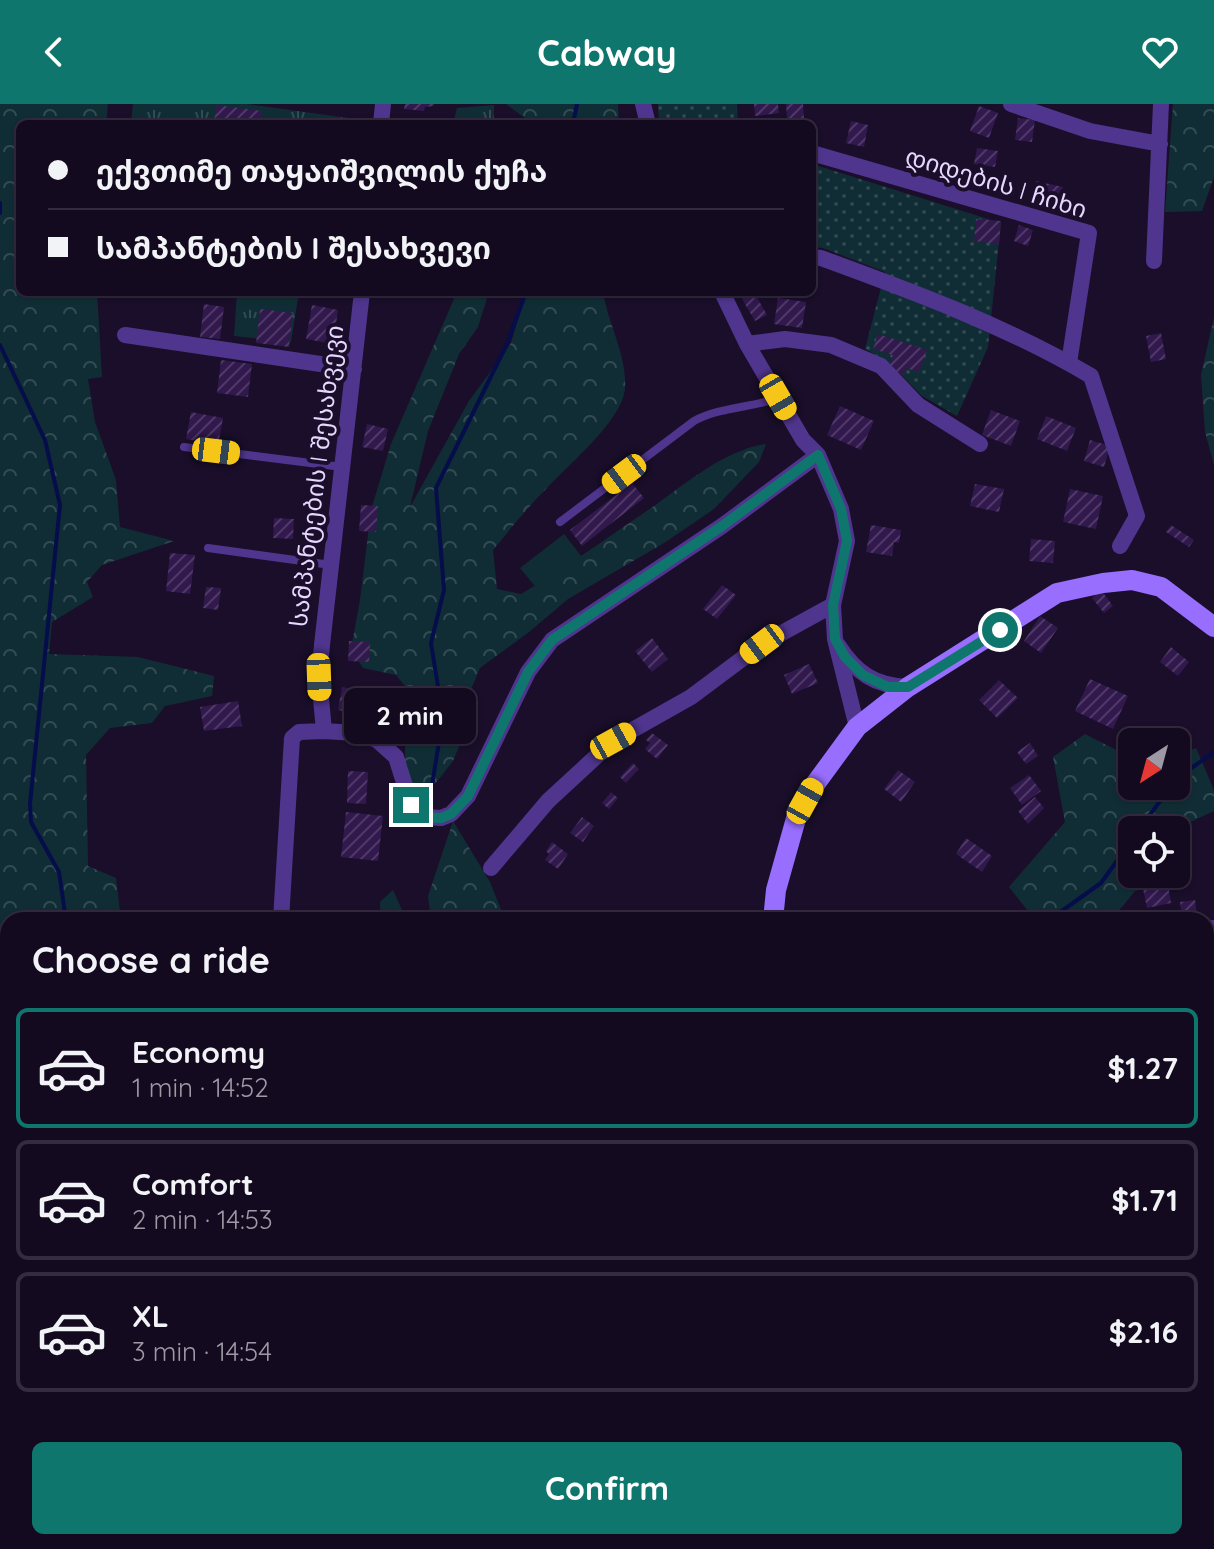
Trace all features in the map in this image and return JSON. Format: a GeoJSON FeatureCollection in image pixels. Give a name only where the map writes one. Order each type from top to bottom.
{"type":"FeatureCollection","features":[{"type":"Feature","properties":{"kind":"street"},"geometry":{"type":"LineString","coordinates":[[1011,104],[1090,131],[1160,144]]}},
{"type":"Feature","properties":{"kind":"street"},"geometry":{"type":"LineString","coordinates":[[1154,261],[1161,104]]}},
{"type":"Feature","properties":{"kind":"street","name":"დიდების I ჩიხი"},"geometry":{"type":"LineString","coordinates":[[816,154],[1089,233],[1069,363]]}},
{"type":"Feature","properties":{"kind":"street"},"geometry":{"type":"LineString","coordinates":[[816,257],[928,297],[1040,346],[1091,376],[1137,516],[1120,546]]}},
{"type":"Feature","properties":{"kind":"street","name":"სამპანტების I შესახვევი"},"geometry":{"type":"LineString","coordinates":[[324,731],[319,677],[362,296]]}},
{"type":"Feature","properties":{"kind":"street"},"geometry":{"type":"LineString","coordinates":[[724,296],[747,344],[803,440],[818,455],[841,509],[847,541],[833,605],[835,639],[857,727]]}},
{"type":"Feature","properties":{"kind":"street"},"geometry":{"type":"LineString","coordinates":[[125,335],[354,369]]}},
{"type":"Feature","properties":{"kind":"street"},"geometry":{"type":"LineString","coordinates":[[747,344],[785,339],[831,345],[881,366],[918,405],[980,444]]}},
{"type":"Feature","properties":{"kind":"street"},"geometry":{"type":"LineString","coordinates":[[281,912],[292,738],[307,731],[324,731],[356,733],[377,740],[396,757],[411,805],[418,812],[441,818],[451,814],[468,796],[528,672],[552,640],[722,526],[818,455]]}},
{"type":"Feature","properties":{"kind":"street"},"geometry":{"type":"LineString","coordinates":[[774,912],[776,890],[797,815],[813,787],[857,727],[908,687],[1057,593],[1103,583],[1132,580],[1161,587],[1214,627]]}},
{"type":"Feature","properties":{"kind":"street"},"geometry":{"type":"LineString","coordinates":[[491,868],[548,801],[613,741],[691,697],[762,644],[833,605]]}},
{"type":"Feature","properties":{"kind":"street"},"geometry":{"type":"LineString","coordinates":[[835,639],[845,657],[863,675],[888,687],[908,687]]}},
{"type":"Feature","properties":{"kind":"lane"},"geometry":{"type":"LineString","coordinates":[[560,522],[694,421],[710,412],[756,406],[778,397]]}},
{"type":"Feature","properties":{"kind":"lane"},"geometry":{"type":"LineString","coordinates":[[184,447],[343,467]]}},
{"type":"Feature","properties":{"kind":"lane"},"geometry":{"type":"LineString","coordinates":[[208,548],[331,565]]}},
{"type":"Feature","properties":{"kind":"green space"},"geometry":{"type":"Polygon","coordinates":[[[0,104],[108,104],[106,120],[16,120],[16,296],[97,296],[102,377],[88,379],[95,422],[116,480],[120,527],[174,541],[102,565],[87,582],[93,597],[52,622],[49,654],[138,657],[214,676],[212,696],[165,706],[152,723],[110,728],[86,755],[88,866],[116,878],[120,912],[0,912],[0,104]]]}},
{"type":"Feature","properties":{"kind":"green space"},"geometry":{"type":"Polygon","coordinates":[[[133,104],[247,104],[362,120],[131,120],[133,104]]]}},
{"type":"Feature","properties":{"kind":"green space"},"geometry":{"type":"Polygon","coordinates":[[[506,104],[618,104],[619,120],[528,120],[506,104]]]}},
{"type":"Feature","properties":{"kind":"green space"},"geometry":{"type":"Polygon","coordinates":[[[658,104],[737,104],[738,120],[659,120],[658,104]]]}},
{"type":"Feature","properties":{"kind":"green space"},"geometry":{"type":"Polygon","coordinates":[[[1173,104],[1214,104],[1214,177],[1202,211],[1165,212],[1173,104]]]}},
{"type":"Feature","properties":{"kind":"green space"},"geometry":{"type":"Polygon","coordinates":[[[494,105],[494,120],[454,120],[457,108],[494,105]]]}},
{"type":"Feature","properties":{"kind":"green space"},"geometry":{"type":"Polygon","coordinates":[[[816,165],[1001,223],[988,347],[957,416],[922,396],[887,361],[865,349],[885,272],[816,247],[816,165]]]}},
{"type":"Feature","properties":{"kind":"green space"},"geometry":{"type":"Polygon","coordinates":[[[237,296],[298,296],[291,342],[234,336],[237,296]]]}},
{"type":"Feature","properties":{"kind":"green space"},"geometry":{"type":"Polygon","coordinates":[[[455,296],[488,296],[478,327],[459,354],[428,431],[410,507],[469,401],[511,343],[525,296],[604,296],[625,376],[622,401],[605,428],[493,550],[497,589],[521,594],[707,468],[736,453],[766,444],[759,462],[714,509],[664,543],[568,599],[480,668],[463,708],[465,732],[453,761],[435,784],[421,789],[405,779],[410,711],[405,686],[396,675],[363,668],[351,649],[371,510],[391,444],[455,296]]]}},
{"type":"Feature","properties":{"kind":"green space"},"geometry":{"type":"Polygon","coordinates":[[[1214,317],[1214,465],[1205,432],[1201,375],[1214,317]]]}},
{"type":"Feature","properties":{"kind":"green space"},"geometry":{"type":"Polygon","coordinates":[[[564,534],[582,557],[539,591],[520,568],[564,534]]]}},
{"type":"Feature","properties":{"kind":"green space"},"geometry":{"type":"Polygon","coordinates":[[[1085,734],[1118,751],[1118,800],[1190,800],[1190,750],[1196,748],[1214,790],[1214,811],[1190,822],[1190,816],[1118,816],[1118,888],[1147,888],[1135,891],[1118,912],[1027,912],[1009,887],[1065,822],[1053,757],[1085,734]]]}},
{"type":"Feature","properties":{"kind":"green space"},"geometry":{"type":"Polygon","coordinates":[[[453,821],[490,882],[502,912],[430,912],[428,896],[453,821]]]}},
{"type":"Feature","properties":{"kind":"green space"},"geometry":{"type":"Polygon","coordinates":[[[393,890],[403,912],[381,912],[380,902],[393,890]]]}},
{"type":"Feature","properties":{"kind":"building"},"geometry":{"type":"Polygon","coordinates":[[[405,104],[434,106],[425,107],[424,111],[404,109],[405,104]]]}},
{"type":"Feature","properties":{"kind":"building"},"geometry":{"type":"Polygon","coordinates":[[[754,104],[778,104],[779,113],[755,116],[754,104]]]}},
{"type":"Feature","properties":{"kind":"building"},"geometry":{"type":"Polygon","coordinates":[[[786,104],[803,104],[804,118],[787,119],[786,104]]]}},
{"type":"Feature","properties":{"kind":"building"},"geometry":{"type":"Polygon","coordinates":[[[216,105],[262,111],[261,120],[214,120],[216,105]]]}},
{"type":"Feature","properties":{"kind":"building"},"geometry":{"type":"Polygon","coordinates":[[[979,106],[998,113],[989,138],[970,131],[979,106]]]}},
{"type":"Feature","properties":{"kind":"building"},"geometry":{"type":"Polygon","coordinates":[[[1018,118],[1035,120],[1032,142],[1015,140],[1018,118]]]}},
{"type":"Feature","properties":{"kind":"building"},"geometry":{"type":"Polygon","coordinates":[[[851,121],[868,125],[864,147],[846,143],[851,121]]]}},
{"type":"Feature","properties":{"kind":"building"},"geometry":{"type":"Polygon","coordinates":[[[977,148],[998,151],[995,167],[974,164],[977,148]]]}},
{"type":"Feature","properties":{"kind":"building"},"geometry":{"type":"Polygon","coordinates":[[[1036,181],[1063,187],[1058,205],[1031,199],[1036,181]]]}},
{"type":"Feature","properties":{"kind":"building"},"geometry":{"type":"Polygon","coordinates":[[[976,219],[1001,221],[999,244],[974,241],[976,219]]]}},
{"type":"Feature","properties":{"kind":"building"},"geometry":{"type":"Polygon","coordinates":[[[1019,225],[1033,230],[1028,246],[1014,241],[1019,225]]]}},
{"type":"Feature","properties":{"kind":"building"},"geometry":{"type":"Polygon","coordinates":[[[756,296],[767,315],[755,321],[742,299],[756,296]]]}},
{"type":"Feature","properties":{"kind":"building"},"geometry":{"type":"Polygon","coordinates":[[[778,298],[806,302],[802,328],[774,324],[778,298]]]}},
{"type":"Feature","properties":{"kind":"building"},"geometry":{"type":"Polygon","coordinates":[[[204,304],[224,307],[220,339],[200,337],[204,304]]]}},
{"type":"Feature","properties":{"kind":"building"},"geometry":{"type":"Polygon","coordinates":[[[312,305],[338,310],[333,344],[306,339],[312,305]]]}},
{"type":"Feature","properties":{"kind":"building"},"geometry":{"type":"Polygon","coordinates":[[[260,309],[293,313],[289,347],[256,343],[260,309]]]}},
{"type":"Feature","properties":{"kind":"building"},"geometry":{"type":"Polygon","coordinates":[[[1161,333],[1166,359],[1151,362],[1146,336],[1161,333]]]}},
{"type":"Feature","properties":{"kind":"building"},"geometry":{"type":"Polygon","coordinates":[[[878,334],[927,350],[919,372],[906,368],[904,375],[888,370],[893,355],[873,349],[878,334]]]}},
{"type":"Feature","properties":{"kind":"building"},"geometry":{"type":"Polygon","coordinates":[[[221,360],[252,364],[248,397],[217,393],[221,360]]]}},
{"type":"Feature","properties":{"kind":"building"},"geometry":{"type":"Polygon","coordinates":[[[840,406],[874,421],[861,450],[827,435],[840,406]]]}},
{"type":"Feature","properties":{"kind":"building"},"geometry":{"type":"Polygon","coordinates":[[[991,410],[1020,421],[1011,446],[982,435],[991,410]]]}},
{"type":"Feature","properties":{"kind":"building"},"geometry":{"type":"Polygon","coordinates":[[[191,412],[223,418],[218,445],[186,439],[191,412]]]}},
{"type":"Feature","properties":{"kind":"building"},"geometry":{"type":"Polygon","coordinates":[[[1046,416],[1076,428],[1067,451],[1037,439],[1046,416]]]}},
{"type":"Feature","properties":{"kind":"building"},"geometry":{"type":"Polygon","coordinates":[[[367,424],[388,429],[383,451],[362,447],[367,424]]]}},
{"type":"Feature","properties":{"kind":"building"},"geometry":{"type":"Polygon","coordinates":[[[1090,440],[1110,446],[1104,467],[1084,461],[1090,440]]]}},
{"type":"Feature","properties":{"kind":"building"},"geometry":{"type":"Polygon","coordinates":[[[632,483],[644,498],[582,546],[570,530],[632,483]]]}},
{"type":"Feature","properties":{"kind":"building"},"geometry":{"type":"Polygon","coordinates":[[[975,484],[1004,489],[999,512],[970,506],[975,484]]]}},
{"type":"Feature","properties":{"kind":"building"},"geometry":{"type":"Polygon","coordinates":[[[1070,489],[1103,496],[1096,529],[1063,522],[1070,489]]]}},
{"type":"Feature","properties":{"kind":"building"},"geometry":{"type":"Polygon","coordinates":[[[361,505],[378,506],[376,532],[359,531],[361,505]]]}},
{"type":"Feature","properties":{"kind":"building"},"geometry":{"type":"Polygon","coordinates":[[[274,518],[294,519],[293,539],[273,538],[274,518]]]}},
{"type":"Feature","properties":{"kind":"building"},"geometry":{"type":"Polygon","coordinates":[[[871,525],[901,530],[899,543],[894,542],[892,556],[866,552],[871,525]]]}},
{"type":"Feature","properties":{"kind":"building"},"geometry":{"type":"Polygon","coordinates":[[[1171,525],[1194,540],[1189,547],[1166,532],[1171,525]]]}},
{"type":"Feature","properties":{"kind":"building"},"geometry":{"type":"Polygon","coordinates":[[[1031,539],[1055,541],[1053,563],[1029,561],[1031,539]]]}},
{"type":"Feature","properties":{"kind":"building"},"geometry":{"type":"Polygon","coordinates":[[[170,553],[195,555],[190,594],[166,591],[170,553]]]}},
{"type":"Feature","properties":{"kind":"building"},"geometry":{"type":"Polygon","coordinates":[[[722,585],[736,595],[717,619],[703,609],[722,585]]]}},
{"type":"Feature","properties":{"kind":"building"},"geometry":{"type":"Polygon","coordinates":[[[206,587],[221,588],[218,610],[203,608],[206,587]]]}},
{"type":"Feature","properties":{"kind":"building"},"geometry":{"type":"Polygon","coordinates":[[[1101,590],[1113,606],[1104,613],[1092,598],[1101,590]]]}},
{"type":"Feature","properties":{"kind":"building"},"geometry":{"type":"Polygon","coordinates":[[[1040,616],[1058,628],[1041,653],[1024,641],[1040,616]]]}},
{"type":"Feature","properties":{"kind":"building"},"geometry":{"type":"Polygon","coordinates":[[[652,638],[668,659],[652,672],[635,651],[652,638]]]}},
{"type":"Feature","properties":{"kind":"building"},"geometry":{"type":"Polygon","coordinates":[[[349,641],[370,642],[369,662],[348,661],[349,641]]]}},
{"type":"Feature","properties":{"kind":"building"},"geometry":{"type":"Polygon","coordinates":[[[1171,647],[1189,662],[1178,676],[1160,662],[1171,647]]]}},
{"type":"Feature","properties":{"kind":"building"},"geometry":{"type":"Polygon","coordinates":[[[809,664],[818,683],[792,694],[784,675],[809,664]]]}},
{"type":"Feature","properties":{"kind":"building"},"geometry":{"type":"Polygon","coordinates":[[[1090,679],[1128,696],[1113,729],[1075,711],[1090,679]]]}},
{"type":"Feature","properties":{"kind":"building"},"geometry":{"type":"Polygon","coordinates":[[[999,680],[1018,698],[997,718],[979,700],[999,680]]]}},
{"type":"Feature","properties":{"kind":"building"},"geometry":{"type":"Polygon","coordinates":[[[342,687],[376,693],[371,717],[338,710],[342,687]]]}},
{"type":"Feature","properties":{"kind":"building"},"geometry":{"type":"Polygon","coordinates":[[[238,701],[242,726],[204,731],[200,707],[238,701]]]}},
{"type":"Feature","properties":{"kind":"building"},"geometry":{"type":"Polygon","coordinates":[[[652,733],[668,745],[657,759],[645,749],[650,743],[646,740],[652,733]]]}},
{"type":"Feature","properties":{"kind":"building"},"geometry":{"type":"Polygon","coordinates":[[[1030,743],[1038,756],[1026,764],[1017,752],[1030,743]]]}},
{"type":"Feature","properties":{"kind":"building"},"geometry":{"type":"Polygon","coordinates":[[[633,763],[639,769],[626,783],[620,777],[633,763]]]}},
{"type":"Feature","properties":{"kind":"building"},"geometry":{"type":"Polygon","coordinates":[[[898,770],[915,782],[901,802],[884,789],[898,770]]]}},
{"type":"Feature","properties":{"kind":"building"},"geometry":{"type":"Polygon","coordinates":[[[348,771],[368,772],[366,804],[347,803],[348,771]]]}},
{"type":"Feature","properties":{"kind":"building"},"geometry":{"type":"Polygon","coordinates":[[[1029,775],[1041,791],[1022,805],[1010,788],[1029,775]]]}},
{"type":"Feature","properties":{"kind":"building"},"geometry":{"type":"Polygon","coordinates":[[[611,792],[618,798],[609,809],[602,803],[611,792]]]}},
{"type":"Feature","properties":{"kind":"building"},"geometry":{"type":"Polygon","coordinates":[[[1035,797],[1044,808],[1028,824],[1018,811],[1035,797]]]}},
{"type":"Feature","properties":{"kind":"building"},"geometry":{"type":"Polygon","coordinates":[[[346,812],[383,816],[378,861],[341,857],[346,812]]]}},
{"type":"Feature","properties":{"kind":"building"},"geometry":{"type":"Polygon","coordinates":[[[582,817],[594,826],[583,842],[570,833],[582,817]]]}},
{"type":"Feature","properties":{"kind":"building"},"geometry":{"type":"Polygon","coordinates":[[[966,838],[992,856],[982,872],[956,854],[966,838]]]}},
{"type":"Feature","properties":{"kind":"building"},"geometry":{"type":"Polygon","coordinates":[[[552,842],[568,854],[558,869],[545,860],[552,842]]]}},
{"type":"Feature","properties":{"kind":"building"},"geometry":{"type":"Polygon","coordinates":[[[1168,888],[1171,903],[1147,908],[1143,889],[1168,888]]]}},
{"type":"Feature","properties":{"kind":"building"},"geometry":{"type":"Polygon","coordinates":[[[1195,900],[1196,912],[1181,912],[1180,902],[1195,900]]]}},
{"type":"Feature","properties":{"kind":"waterway"},"geometry":{"type":"LineString","coordinates":[[574,120],[577,104]]}},
{"type":"Feature","properties":{"kind":"waterway"},"geometry":{"type":"LineString","coordinates":[[0,203],[0,213]]}},
{"type":"Feature","properties":{"kind":"waterway"},"geometry":{"type":"LineString","coordinates":[[432,785],[443,718],[431,643],[444,590],[436,488],[507,344],[525,296]]}},
{"type":"Feature","properties":{"kind":"waterway"},"geometry":{"type":"LineString","coordinates":[[0,345],[45,440],[60,505],[30,804],[31,822],[59,872],[65,912]]}},
{"type":"Feature","properties":{"kind":"waterway"},"geometry":{"type":"LineString","coordinates":[[1190,769],[1214,752]]}},
{"type":"Feature","properties":{"kind":"waterway"},"geometry":{"type":"LineString","coordinates":[[1149,816],[1161,800]]}},
{"type":"Feature","properties":{"kind":"waterway"},"geometry":{"type":"LineString","coordinates":[[1060,912],[1101,883],[1118,859]]}},
{"type":"Feature","properties":{"kind":"route"},"geometry":{"type":"LineString","coordinates":[[411,805],[426,817],[441,818],[451,814],[468,796],[528,672],[552,640],[722,526],[818,455],[841,509],[847,541],[833,605],[835,639],[845,657],[863,675],[888,687],[908,687],[1000,630]]}}]}
